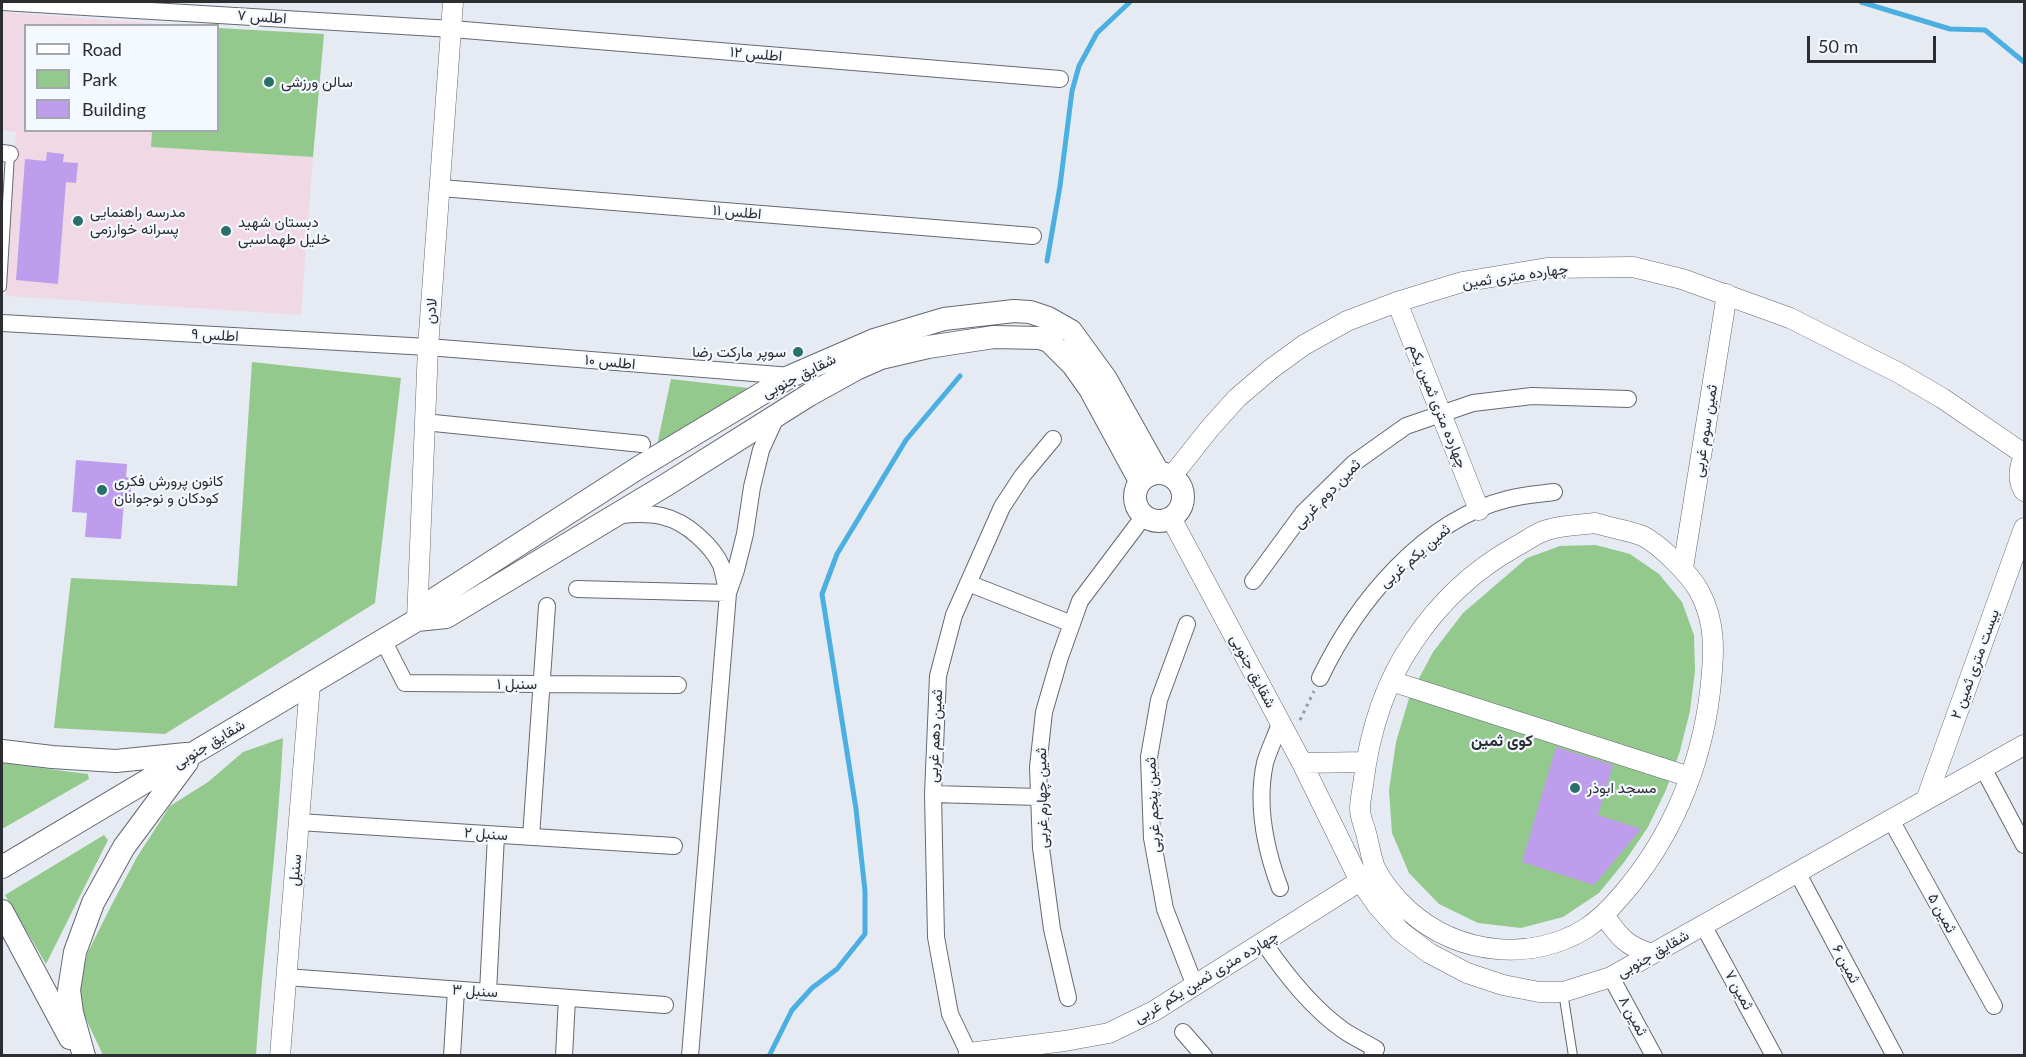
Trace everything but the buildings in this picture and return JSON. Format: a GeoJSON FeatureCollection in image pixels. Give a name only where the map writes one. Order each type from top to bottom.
{"type":"FeatureCollection","features":[{"type":"Feature","properties":{"kind":"main road","name":"شقایق جنوبی"},"geometry":{"type":"LineString","coordinates":[[2,867],[417,620],[436,598],[638,468],[791,376],[874,340],[944,319],[1014,311],[1030,312],[1048,318],[1071,331],[1106,379],[1156,476]]}},
{"type":"Feature","properties":{"kind":"main road","name":"شقایق جنوبی"},"geometry":{"type":"LineString","coordinates":[[417,620],[446,616],[856,369],[881,358],[928,347],[994,337],[1040,338],[1049,341],[1073,365],[1156,476]]}},
{"type":"Feature","properties":{"kind":"main road"},"geometry":{"type":"LineString","coordinates":[[1156,476],[1180,485],[1183,496],[1181,507],[1171,518],[1157,521],[1144,516],[1137,508],[1134,499],[1136,489],[1156,476]]}},
{"type":"Feature","properties":{"kind":"main road"},"geometry":{"type":"LineString","coordinates":[[2,751],[116,761],[193,753]]}},
{"type":"Feature","properties":{"kind":"main road"},"geometry":{"type":"LineString","coordinates":[[84,1056],[72,1013],[69,990],[75,952],[89,913],[124,847],[193,753]]}},
{"type":"Feature","properties":{"kind":"main road"},"geometry":{"type":"LineString","coordinates":[[2,911],[79,1056]]}},
{"type":"Feature","properties":{"kind":"street","name":"اطلس ۷"},"geometry":{"type":"LineString","coordinates":[[2,2],[452,29]]}},
{"type":"Feature","properties":{"kind":"street","name":"لادن"},"geometry":{"type":"LineString","coordinates":[[417,620],[428,347],[453,2]]}},
{"type":"Feature","properties":{"kind":"street","name":"اطلس ۱۲"},"geometry":{"type":"LineString","coordinates":[[452,29],[1060,79]]}},
{"type":"Feature","properties":{"kind":"street","name":"اطلس ۱۱"},"geometry":{"type":"LineString","coordinates":[[441,188],[1033,236]]}},
{"type":"Feature","properties":{"kind":"street","name":"چهارده متری ثمین"},"geometry":{"type":"LineString","coordinates":[[1156,476],[1270,369],[1305,345],[1347,321],[1397,302],[1462,282],[1547,268],[1633,267],[1682,279],[1790,318],[1899,373],[1942,398],[2025,455]]}},
{"type":"Feature","properties":{"kind":"street","name":"ثمین سوم غربی"},"geometry":{"type":"LineString","coordinates":[[1683,568],[1727,294]]}},
{"type":"Feature","properties":{"kind":"street","name":"چهارده متری ثمین یکم"},"geometry":{"type":"LineString","coordinates":[[1397,302],[1479,510]]}},
{"type":"Feature","properties":{"kind":"street","name":"اطلس ۹"},"geometry":{"type":"LineString","coordinates":[[2,323],[428,347]]}},
{"type":"Feature","properties":{"kind":"street","name":"اطلس ۱۰"},"geometry":{"type":"LineString","coordinates":[[428,347],[791,376]]}},
{"type":"Feature","properties":{"kind":"street","name":"ثمین دوم غربی"},"geometry":{"type":"LineString","coordinates":[[1253,581],[1303,513],[1354,463],[1406,426],[1473,403],[1532,396],[1628,399]]}},
{"type":"Feature","properties":{"kind":"street"},"geometry":{"type":"LineString","coordinates":[[690,1056],[728,592],[745,534],[752,487],[761,450],[777,415]]}},
{"type":"Feature","properties":{"kind":"street"},"geometry":{"type":"LineString","coordinates":[[424,422],[642,444]]}},
{"type":"Feature","properties":{"kind":"street","name":"ثمین دهم غربی"},"geometry":{"type":"LineString","coordinates":[[969,1054],[950,1014],[936,937],[933,794],[938,676],[954,615],[1002,507],[1023,475],[1053,439]]}},
{"type":"Feature","properties":{"kind":"street"},"geometry":{"type":"LineString","coordinates":[[2025,455],[2019,476],[2021,486],[2025,491]]}},
{"type":"Feature","properties":{"kind":"street","name":"ثمین یکم غربی"},"geometry":{"type":"LineString","coordinates":[[1320,678],[1335,647],[1389,575],[1446,526],[1508,499],[1554,492]]}},
{"type":"Feature","properties":{"kind":"street"},"geometry":{"type":"LineString","coordinates":[[615,515],[642,513],[664,516],[686,525],[707,545],[721,565],[728,592]]}},
{"type":"Feature","properties":{"kind":"street","name":"ثمین چهارم غربی"},"geometry":{"type":"LineString","coordinates":[[1068,998],[1052,929],[1041,848],[1038,767],[1044,712],[1080,601],[1144,516]]}},
{"type":"Feature","properties":{"kind":"street","name":"شقایق جنوبی"},"geometry":{"type":"LineString","coordinates":[[1171,518],[1302,763],[1360,881],[1377,905],[1400,931],[1429,953],[1467,973],[1503,985],[1539,992],[1563,992],[1611,977],[2025,745]]}},
{"type":"Feature","properties":{"kind":"street"},"geometry":{"type":"LineString","coordinates":[[1595,524],[1605,526],[1644,537],[1683,568],[1700,592],[1710,619],[1714,648],[1707,715],[1699,752],[1690,777],[1671,822],[1652,856],[1604,915],[1584,930],[1551,944],[1515,951],[1479,947],[1457,941],[1427,925],[1401,904],[1375,868],[1360,810],[1366,762],[1375,721],[1391,681],[1418,635],[1437,610],[1468,580],[1502,554],[1546,530],[1595,524]]}},
{"type":"Feature","properties":{"kind":"street","name":"بیست متری ثمین ۲"},"geometry":{"type":"LineString","coordinates":[[1926,800],[2025,528]]}},
{"type":"Feature","properties":{"kind":"street"},"geometry":{"type":"LineString","coordinates":[[968,583],[1072,624]]}},
{"type":"Feature","properties":{"kind":"street"},"geometry":{"type":"LineString","coordinates":[[577,589],[728,592]]}},
{"type":"Feature","properties":{"kind":"street"},"geometry":{"type":"LineString","coordinates":[[531,837],[547,606]]}},
{"type":"Feature","properties":{"kind":"street","name":"ثمین پنجم غربی"},"geometry":{"type":"LineString","coordinates":[[1187,624],[1159,700],[1149,757],[1152,838],[1165,909],[1195,986]]}},
{"type":"Feature","properties":{"kind":"street","name":"سنبل ۱"},"geometry":{"type":"LineString","coordinates":[[383,640],[405,683],[678,685]]}},
{"type":"Feature","properties":{"kind":"street"},"geometry":{"type":"LineString","coordinates":[[1391,681],[1690,777]]}},
{"type":"Feature","properties":{"kind":"street","name":"سنبل"},"geometry":{"type":"LineString","coordinates":[[280,1056],[310,684]]}},
{"type":"Feature","properties":{"kind":"street"},"geometry":{"type":"LineString","coordinates":[[1280,723],[1266,762],[1261,801],[1265,836],[1280,888]]}},
{"type":"Feature","properties":{"kind":"street"},"geometry":{"type":"LineString","coordinates":[[1302,763],[1366,762]]}},
{"type":"Feature","properties":{"kind":"street"},"geometry":{"type":"LineString","coordinates":[[1983,768],[2025,845]]}},
{"type":"Feature","properties":{"kind":"street"},"geometry":{"type":"LineString","coordinates":[[933,794],[1040,797]]}},
{"type":"Feature","properties":{"kind":"street","name":"ثمین ۵"},"geometry":{"type":"LineString","coordinates":[[1891,819],[1994,1006]]}},
{"type":"Feature","properties":{"kind":"street","name":"سنبل ۲"},"geometry":{"type":"LineString","coordinates":[[299,822],[674,846]]}},
{"type":"Feature","properties":{"kind":"street"},"geometry":{"type":"LineString","coordinates":[[488,992],[496,835]]}},
{"type":"Feature","properties":{"kind":"street","name":"ثمین ۶"},"geometry":{"type":"LineString","coordinates":[[1797,872],[1895,1056]]}},
{"type":"Feature","properties":{"kind":"street","name":"چهارده متری ثمین یکم غربی"},"geometry":{"type":"LineString","coordinates":[[969,1054],[1109,1033],[1154,1011],[1360,881]]}},
{"type":"Feature","properties":{"kind":"street"},"geometry":{"type":"LineString","coordinates":[[1604,915],[1617,933],[1634,948],[1652,954]]}},
{"type":"Feature","properties":{"kind":"street","name":"ثمین ۷"},"geometry":{"type":"LineString","coordinates":[[1703,925],[1774,1056]]}},
{"type":"Feature","properties":{"kind":"street"},"geometry":{"type":"LineString","coordinates":[[1264,943],[1281,968],[1313,1003],[1374,1052]]}},
{"type":"Feature","properties":{"kind":"street","name":"سنبل ۳"},"geometry":{"type":"LineString","coordinates":[[286,977],[665,1005]]}},
{"type":"Feature","properties":{"kind":"street","name":"ثمین ۸"},"geometry":{"type":"LineString","coordinates":[[1611,977],[1654,1056]]}},
{"type":"Feature","properties":{"kind":"street"},"geometry":{"type":"LineString","coordinates":[[452,1056],[456,990]]}},
{"type":"Feature","properties":{"kind":"street"},"geometry":{"type":"LineString","coordinates":[[564,1056],[567,998]]}},
{"type":"Feature","properties":{"kind":"street"},"geometry":{"type":"LineString","coordinates":[[1183,1032],[1204,1056]]}},
{"type":"Feature","properties":{"kind":"lane"},"geometry":{"type":"LineString","coordinates":[[2,286],[6,154]]}},
{"type":"Feature","properties":{"kind":"lane"},"geometry":{"type":"LineString","coordinates":[[1563,992],[1574,1056]]}},
{"type":"Feature","properties":{"kind":"path"},"geometry":{"type":"LineString","coordinates":[[1291,742],[1320,678]]}},
{"type":"Feature","properties":{"kind":"shaded area"},"geometry":{"type":"Polygon","coordinates":[[[2,12],[160,24],[24,24],[24,132],[152,132],[151,147],[313,157],[301,315],[6,296],[16,132],[2,130],[2,12]]]}},
{"type":"Feature","properties":{"kind":"green space","name":"سالن ورزشی"},"geometry":{"type":"Polygon","coordinates":[[[219,28],[324,34],[313,157],[151,147],[152,132],[219,132],[219,28]]]}},
{"type":"Feature","properties":{"kind":"green space"},"geometry":{"type":"Polygon","coordinates":[[[252,362],[401,378],[375,603],[165,734],[54,728],[71,578],[237,586],[252,362]]]}},
{"type":"Feature","properties":{"kind":"green space"},"geometry":{"type":"Polygon","coordinates":[[[671,379],[749,388],[657,445],[671,379]]]}},
{"type":"Feature","properties":{"kind":"green space"},"geometry":{"type":"Polygon","coordinates":[[[1596,545],[1630,554],[1659,574],[1682,602],[1694,635],[1695,671],[1690,711],[1680,751],[1666,790],[1648,827],[1625,861],[1599,893],[1563,917],[1521,928],[1478,923],[1439,904],[1409,873],[1392,833],[1389,790],[1396,742],[1410,695],[1433,652],[1463,613],[1527,558],[1560,546],[1596,545]]]}},
{"type":"Feature","properties":{"kind":"green space"},"geometry":{"type":"Polygon","coordinates":[[[283,738],[256,1055],[103,1055],[75,996],[88,952],[137,857],[170,806],[208,782],[243,752],[283,738]]]}},
{"type":"Feature","properties":{"kind":"green space"},"geometry":{"type":"Polygon","coordinates":[[[2,763],[88,774],[89,779],[2,829],[2,763]]]}},
{"type":"Feature","properties":{"kind":"green space"},"geometry":{"type":"Polygon","coordinates":[[[104,835],[108,840],[46,964],[5,895],[104,835]]]}},
{"type":"Feature","properties":{"kind":"waterway"},"geometry":{"type":"LineString","coordinates":[[1047,261],[1060,186],[1072,91],[1079,66],[1097,33],[1130,2]]}},
{"type":"Feature","properties":{"kind":"waterway"},"geometry":{"type":"LineString","coordinates":[[1861,2],[1950,29],[1985,30],[2024,62]]}},
{"type":"Feature","properties":{"kind":"waterway"},"geometry":{"type":"LineString","coordinates":[[769,1056],[792,1010],[812,988],[837,969],[865,934],[865,891],[856,809],[822,594],[837,554],[906,440],[960,376]]}},
{"type":"Feature","properties":{"kind":"place","name":"سالن ورزشی"},"geometry":{"type":"Point","coordinates":[269,82]}},
{"type":"Feature","properties":{"kind":"place","name":"مدرسه راهنمایی پسرانه خوارزمی"},"geometry":{"type":"Point","coordinates":[78,221]}},
{"type":"Feature","properties":{"kind":"place","name":"دبستان شهید خلیل طهماسبی"},"geometry":{"type":"Point","coordinates":[226,231]}},
{"type":"Feature","properties":{"kind":"place","name":"سوپر مارکت رضا"},"geometry":{"type":"Point","coordinates":[798,352]}},
{"type":"Feature","properties":{"kind":"place","name":"کانون پرورش فکری کودکان و نوجوانان"},"geometry":{"type":"Point","coordinates":[102,490]}},
{"type":"Feature","properties":{"kind":"place","name":"مسجد ابوذر"},"geometry":{"type":"Point","coordinates":[1575,788]}},
{"type":"Feature","properties":{"kind":"district","name":"کوی ثمین"},"geometry":{"type":"Point","coordinates":[1502,741]}}]}
